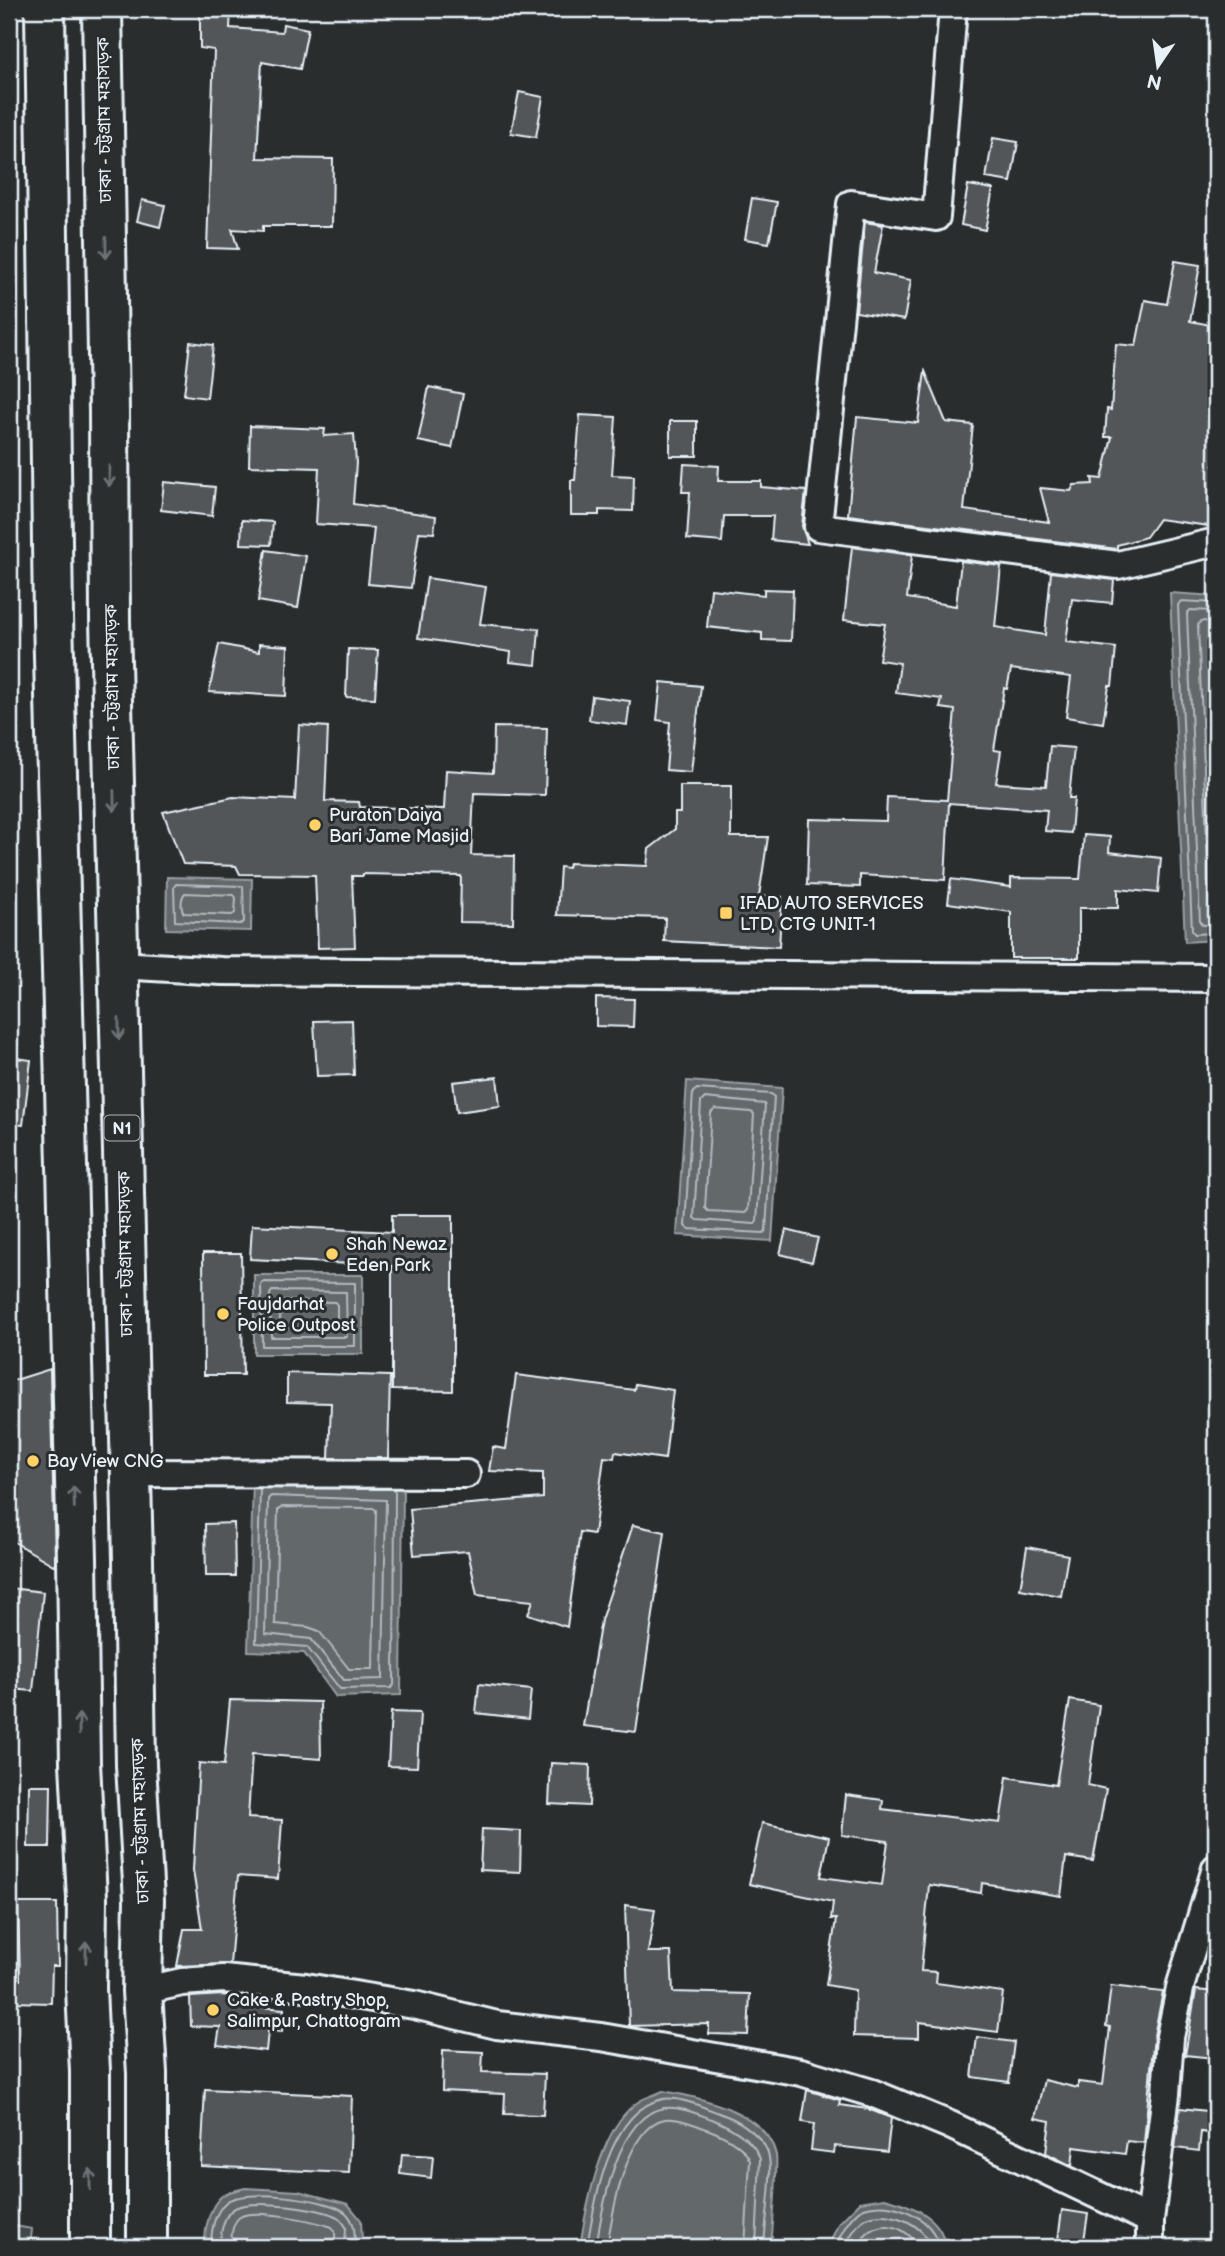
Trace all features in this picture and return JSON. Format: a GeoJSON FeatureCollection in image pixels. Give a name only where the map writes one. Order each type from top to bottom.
{"type":"FeatureCollection","features":[{"type":"Feature","properties":{"kind":"highway"},"geometry":{"type":"LineString","coordinates":[[45,9],[53,617],[80,1763],[87,1898],[90,2247]]}},
{"type":"Feature","properties":{"kind":"highway","name":"ঢাকা - চট্টগ্রাম মহাসড়ক"},"geometry":{"type":"LineString","coordinates":[[102,9],[110,620],[134,1560],[136,1765],[144,1900],[142,1990],[147,2073],[147,2247]]}},
{"type":"Feature","properties":{"kind":"street"},"geometry":{"type":"LineString","coordinates":[[953,9],[936,217],[850,204],[818,527],[1118,565],[1216,542]]}},
{"type":"Feature","properties":{"kind":"street"},"geometry":{"type":"LineString","coordinates":[[118,965],[222,971],[1216,978]]}},
{"type":"Feature","properties":{"kind":"street"},"geometry":{"type":"LineString","coordinates":[[130,1474],[466,1474]]}},
{"type":"Feature","properties":{"kind":"street"},"geometry":{"type":"LineString","coordinates":[[1150,2247],[1150,2220],[1166,2094],[1170,2037],[1181,1984],[1216,1868]]}},
{"type":"Feature","properties":{"kind":"street"},"geometry":{"type":"LineString","coordinates":[[142,1990],[182,1982],[223,1979],[306,1987],[414,2005],[497,2025],[601,2038],[801,2072],[872,2093],[950,2125],[1033,2162],[1088,2192],[1150,2220]]}},
{"type":"Feature","properties":{"kind":"shaded area"},"geometry":{"type":"Polygon","coordinates":[[[9,2225],[32,2229],[30,2247],[9,2247],[9,2225]]]}},
{"type":"Feature","properties":{"kind":"water"},"geometry":{"type":"Polygon","coordinates":[[[1170,593],[1216,596],[1216,940],[1185,942],[1170,593]]]}},
{"type":"Feature","properties":{"kind":"water"},"geometry":{"type":"Polygon","coordinates":[[[167,877],[252,879],[251,931],[166,929],[167,877]]]}},
{"type":"Feature","properties":{"kind":"water"},"geometry":{"type":"Polygon","coordinates":[[[687,1081],[782,1088],[772,1241],[677,1235],[687,1081]]]}},
{"type":"Feature","properties":{"kind":"water"},"geometry":{"type":"Polygon","coordinates":[[[254,1275],[363,1275],[363,1354],[254,1354],[254,1275]]]}},
{"type":"Feature","properties":{"kind":"water"},"geometry":{"type":"Polygon","coordinates":[[[253,1480],[403,1483],[401,1695],[336,1697],[304,1653],[248,1651],[253,1480]]]}},
{"type":"Feature","properties":{"kind":"water"},"geometry":{"type":"Polygon","coordinates":[[[663,2091],[695,2097],[730,2109],[746,2117],[770,2140],[776,2155],[771,2247],[580,2247],[597,2168],[614,2129],[625,2113],[638,2102],[663,2091]]]}},
{"type":"Feature","properties":{"kind":"water"},"geometry":{"type":"Polygon","coordinates":[[[245,2188],[298,2191],[348,2204],[361,2220],[360,2247],[205,2247],[207,2226],[218,2199],[245,2188]]]}},
{"type":"Feature","properties":{"kind":"water"},"geometry":{"type":"Polygon","coordinates":[[[885,2198],[905,2204],[932,2220],[943,2237],[945,2247],[828,2247],[838,2224],[860,2202],[885,2198]]]}},
{"type":"Feature","properties":{"kind":"building"},"geometry":{"type":"Polygon","coordinates":[[[200,9],[231,9],[230,28],[282,32],[283,24],[308,29],[300,69],[262,62],[257,158],[333,159],[332,226],[263,226],[263,231],[232,229],[238,249],[207,248],[214,50],[200,48],[200,9]]]}},
{"type":"Feature","properties":{"kind":"building"},"geometry":{"type":"Polygon","coordinates":[[[519,92],[543,97],[536,137],[511,133],[519,92]]]}},
{"type":"Feature","properties":{"kind":"building"},"geometry":{"type":"Polygon","coordinates":[[[993,138],[1018,142],[1011,182],[986,178],[993,138]]]}},
{"type":"Feature","properties":{"kind":"building"},"geometry":{"type":"Polygon","coordinates":[[[968,185],[993,189],[985,230],[961,225],[968,185]]]}},
{"type":"Feature","properties":{"kind":"building"},"geometry":{"type":"Polygon","coordinates":[[[752,198],[777,202],[769,243],[745,239],[752,198]]]}},
{"type":"Feature","properties":{"kind":"building"},"geometry":{"type":"Polygon","coordinates":[[[142,200],[165,205],[160,227],[137,221],[142,200]]]}},
{"type":"Feature","properties":{"kind":"building"},"geometry":{"type":"Polygon","coordinates":[[[865,222],[883,225],[874,273],[911,280],[904,320],[856,312],[865,222]]]}},
{"type":"Feature","properties":{"kind":"building"},"geometry":{"type":"Polygon","coordinates":[[[1175,261],[1200,265],[1190,321],[1216,326],[1216,437],[1213,467],[1216,467],[1216,527],[1159,519],[1146,537],[1117,545],[1117,549],[848,515],[857,417],[918,423],[925,371],[946,422],[973,425],[964,510],[1049,522],[1040,488],[1071,491],[1074,485],[1093,484],[1092,478],[1102,479],[1112,437],[1105,437],[1107,409],[1111,410],[1116,344],[1136,346],[1145,300],[1167,304],[1175,261]]]}},
{"type":"Feature","properties":{"kind":"building"},"geometry":{"type":"Polygon","coordinates":[[[190,342],[213,345],[207,398],[184,395],[190,342]]]}},
{"type":"Feature","properties":{"kind":"building"},"geometry":{"type":"Polygon","coordinates":[[[429,387],[463,394],[452,448],[418,441],[429,387]]]}},
{"type":"Feature","properties":{"kind":"building"},"geometry":{"type":"Polygon","coordinates":[[[580,415],[616,417],[612,475],[634,476],[633,511],[599,510],[599,515],[571,515],[571,480],[575,480],[580,415]]]}},
{"type":"Feature","properties":{"kind":"building"},"geometry":{"type":"Polygon","coordinates":[[[670,421],[697,421],[697,456],[670,456],[670,421]]]}},
{"type":"Feature","properties":{"kind":"building"},"geometry":{"type":"Polygon","coordinates":[[[250,426],[325,429],[324,436],[354,434],[356,463],[353,504],[436,516],[434,533],[419,532],[411,588],[368,584],[374,528],[316,524],[319,468],[249,466],[250,426]]]}},
{"type":"Feature","properties":{"kind":"building"},"geometry":{"type":"Polygon","coordinates":[[[684,464],[719,466],[718,481],[761,481],[761,487],[806,491],[802,526],[808,544],[771,540],[773,516],[724,516],[722,542],[687,539],[690,492],[682,492],[684,464]]]}},
{"type":"Feature","properties":{"kind":"building"},"geometry":{"type":"Polygon","coordinates":[[[164,482],[215,487],[212,516],[161,510],[164,482]]]}},
{"type":"Feature","properties":{"kind":"building"},"geometry":{"type":"Polygon","coordinates":[[[242,520],[273,522],[271,545],[241,544],[242,520]]]}},
{"type":"Feature","properties":{"kind":"building"},"geometry":{"type":"Polygon","coordinates":[[[852,547],[912,555],[907,598],[956,606],[961,561],[1001,566],[995,627],[1045,635],[1051,572],[1114,580],[1112,603],[1072,599],[1066,642],[1116,648],[1112,686],[1109,686],[1103,723],[1066,717],[1071,677],[1011,669],[1007,689],[1004,688],[994,750],[1001,751],[996,783],[1046,786],[1050,746],[1074,748],[1069,798],[1074,798],[1071,833],[1045,831],[1047,810],[949,803],[945,880],[860,875],[860,887],[807,885],[809,819],[886,821],[887,797],[947,800],[955,710],[940,708],[942,699],[896,693],[900,663],[879,660],[885,624],[844,620],[852,547]]]}},
{"type":"Feature","properties":{"kind":"building"},"geometry":{"type":"Polygon","coordinates":[[[266,550],[306,556],[298,608],[258,601],[266,550]]]}},
{"type":"Feature","properties":{"kind":"building"},"geometry":{"type":"Polygon","coordinates":[[[427,578],[486,587],[480,624],[539,629],[536,665],[510,662],[511,652],[418,638],[427,578]]]}},
{"type":"Feature","properties":{"kind":"building"},"geometry":{"type":"Polygon","coordinates":[[[711,589],[764,595],[764,589],[793,590],[791,641],[762,640],[762,633],[707,627],[711,589]]]}},
{"type":"Feature","properties":{"kind":"building"},"geometry":{"type":"Polygon","coordinates":[[[219,644],[259,652],[259,644],[288,646],[286,696],[209,692],[219,644]]]}},
{"type":"Feature","properties":{"kind":"building"},"geometry":{"type":"Polygon","coordinates":[[[348,649],[378,650],[375,698],[346,697],[348,649]]]}},
{"type":"Feature","properties":{"kind":"building"},"geometry":{"type":"Polygon","coordinates":[[[661,682],[701,686],[691,772],[666,770],[670,722],[657,720],[661,682]]]}},
{"type":"Feature","properties":{"kind":"building"},"geometry":{"type":"Polygon","coordinates":[[[592,696],[630,701],[627,725],[589,720],[592,696]]]}},
{"type":"Feature","properties":{"kind":"building"},"geometry":{"type":"Polygon","coordinates":[[[299,725],[328,727],[325,801],[359,802],[360,807],[444,809],[446,770],[493,773],[494,727],[547,728],[545,795],[474,793],[471,855],[514,856],[513,923],[460,922],[461,876],[363,874],[352,876],[355,947],[318,948],[315,875],[240,874],[236,866],[183,864],[163,812],[233,797],[295,800],[299,725]]]}},
{"type":"Feature","properties":{"kind":"building"},"geometry":{"type":"Polygon","coordinates":[[[680,786],[731,786],[731,837],[768,837],[759,896],[782,897],[779,947],[664,941],[665,918],[557,915],[560,867],[568,868],[569,863],[647,866],[649,849],[675,829],[675,813],[680,813],[680,786]]]}},
{"type":"Feature","properties":{"kind":"building"},"geometry":{"type":"Polygon","coordinates":[[[1084,835],[1110,837],[1109,852],[1161,858],[1158,893],[1118,889],[1118,908],[1079,908],[1079,958],[1011,958],[1011,912],[948,903],[951,879],[1011,887],[1011,878],[1080,879],[1084,835]]]}},
{"type":"Feature","properties":{"kind":"building"},"geometry":{"type":"Polygon","coordinates":[[[596,998],[634,999],[633,1027],[596,1026],[596,998]]]}},
{"type":"Feature","properties":{"kind":"building"},"geometry":{"type":"Polygon","coordinates":[[[352,1020],[354,1075],[317,1076],[314,1021],[352,1020]]]}},
{"type":"Feature","properties":{"kind":"building"},"geometry":{"type":"Polygon","coordinates":[[[9,1057],[31,1060],[23,1125],[9,1124],[9,1057]]]}},
{"type":"Feature","properties":{"kind":"building"},"geometry":{"type":"Polygon","coordinates":[[[497,1077],[500,1106],[457,1112],[453,1082],[497,1077]]]}},
{"type":"Feature","properties":{"kind":"building"},"geometry":{"type":"Polygon","coordinates":[[[392,1215],[453,1215],[453,1391],[392,1390],[392,1266],[250,1259],[252,1225],[392,1232],[392,1215]]]}},
{"type":"Feature","properties":{"kind":"building"},"geometry":{"type":"Polygon","coordinates":[[[786,1230],[818,1238],[812,1262],[780,1254],[786,1230]]]}},
{"type":"Feature","properties":{"kind":"building","name":"Faujdarhat Police Outpost"},"geometry":{"type":"Polygon","coordinates":[[[203,1253],[241,1253],[243,1375],[204,1375],[203,1253]]]}},
{"type":"Feature","properties":{"kind":"building","name":"Bay View CNG"},"geometry":{"type":"Polygon","coordinates":[[[50,1369],[55,1566],[9,1539],[9,1382],[50,1369]]]}},
{"type":"Feature","properties":{"kind":"building"},"geometry":{"type":"Polygon","coordinates":[[[287,1373],[390,1376],[388,1458],[329,1458],[331,1403],[287,1402],[287,1373]]]}},
{"type":"Feature","properties":{"kind":"building"},"geometry":{"type":"Polygon","coordinates":[[[516,1375],[634,1390],[635,1384],[673,1390],[665,1459],[615,1452],[614,1458],[604,1457],[594,1534],[580,1532],[567,1627],[528,1614],[533,1601],[477,1595],[468,1551],[414,1555],[410,1509],[543,1498],[543,1473],[489,1471],[493,1447],[506,1449],[516,1375]]]}},
{"type":"Feature","properties":{"kind":"building"},"geometry":{"type":"Polygon","coordinates":[[[234,1523],[235,1576],[206,1576],[205,1524],[234,1523]]]}},
{"type":"Feature","properties":{"kind":"building"},"geometry":{"type":"Polygon","coordinates":[[[633,1525],[665,1532],[636,1732],[583,1726],[601,1620],[633,1525]]]}},
{"type":"Feature","properties":{"kind":"building"},"geometry":{"type":"Polygon","coordinates":[[[1027,1547],[1068,1555],[1061,1596],[1020,1589],[1027,1547]]]}},
{"type":"Feature","properties":{"kind":"building"},"geometry":{"type":"Polygon","coordinates":[[[9,1588],[43,1592],[33,1691],[9,1689],[9,1588]]]}},
{"type":"Feature","properties":{"kind":"building"},"geometry":{"type":"Polygon","coordinates":[[[479,1684],[531,1690],[528,1719],[476,1713],[479,1684]]]}},
{"type":"Feature","properties":{"kind":"building"},"geometry":{"type":"Polygon","coordinates":[[[230,1700],[320,1702],[321,1759],[252,1754],[248,1818],[282,1820],[278,1879],[238,1876],[230,1964],[177,1966],[184,1929],[202,1929],[193,1870],[199,1763],[224,1765],[230,1700]]]}},
{"type":"Feature","properties":{"kind":"building"},"geometry":{"type":"Polygon","coordinates":[[[1070,1700],[1099,1705],[1088,1785],[1106,1789],[1093,1861],[1066,1857],[1061,1896],[982,1883],[981,1893],[929,1885],[921,1971],[937,1972],[936,1983],[1003,1992],[998,2032],[919,2022],[919,2038],[854,2036],[855,1990],[826,1985],[836,1919],[831,1919],[833,1902],[749,1884],[762,1823],[829,1837],[821,1877],[882,1885],[888,1841],[842,1835],[846,1795],[883,1800],[882,1809],[1000,1823],[1007,1777],[1056,1785],[1070,1700]]]}},
{"type":"Feature","properties":{"kind":"building"},"geometry":{"type":"Polygon","coordinates":[[[391,1712],[420,1713],[417,1767],[388,1766],[391,1712]]]}},
{"type":"Feature","properties":{"kind":"building"},"geometry":{"type":"Polygon","coordinates":[[[551,1763],[590,1765],[589,1806],[549,1804],[551,1763]]]}},
{"type":"Feature","properties":{"kind":"building"},"geometry":{"type":"Polygon","coordinates":[[[29,1785],[51,1785],[50,1847],[28,1847],[29,1785]]]}},
{"type":"Feature","properties":{"kind":"building"},"geometry":{"type":"Polygon","coordinates":[[[482,1829],[521,1831],[520,1872],[480,1870],[482,1829]]]}},
{"type":"Feature","properties":{"kind":"building"},"geometry":{"type":"Polygon","coordinates":[[[18,1903],[57,1903],[58,1966],[52,1966],[51,2003],[10,2002],[11,1979],[20,1980],[18,1903]]]}},
{"type":"Feature","properties":{"kind":"building"},"geometry":{"type":"Polygon","coordinates":[[[625,1905],[655,1909],[648,1952],[671,1952],[673,1992],[750,1994],[748,2035],[709,2034],[709,2024],[629,2026],[625,1905]]]}},
{"type":"Feature","properties":{"kind":"building"},"geometry":{"type":"Polygon","coordinates":[[[1111,1986],[1163,1992],[1154,2036],[1144,2143],[1127,2141],[1125,2154],[1074,2147],[1072,2166],[1046,2153],[1050,2121],[1035,2118],[1044,2080],[1078,2088],[1078,2082],[1103,2085],[1110,2027],[1106,2026],[1111,1986]]]}},
{"type":"Feature","properties":{"kind":"building"},"geometry":{"type":"Polygon","coordinates":[[[1196,1990],[1216,1992],[1214,2058],[1185,2055],[1196,1990]]]}},
{"type":"Feature","properties":{"kind":"building"},"geometry":{"type":"Polygon","coordinates":[[[233,1996],[234,2005],[284,2009],[282,2032],[268,2031],[266,2051],[217,2045],[220,2027],[191,2026],[190,1997],[233,1996]]]}},
{"type":"Feature","properties":{"kind":"building"},"geometry":{"type":"Polygon","coordinates":[[[977,2037],[1014,2042],[1009,2082],[972,2077],[977,2037]]]}},
{"type":"Feature","properties":{"kind":"building"},"geometry":{"type":"Polygon","coordinates":[[[443,2050],[483,2052],[482,2072],[545,2074],[543,2115],[504,2114],[505,2094],[442,2091],[443,2050]]]}},
{"type":"Feature","properties":{"kind":"building"},"geometry":{"type":"Polygon","coordinates":[[[205,2089],[352,2096],[349,2173],[201,2166],[205,2089]]]}},
{"type":"Feature","properties":{"kind":"building"},"geometry":{"type":"Polygon","coordinates":[[[807,2090],[840,2100],[839,2105],[868,2109],[891,2118],[887,2152],[835,2146],[834,2153],[811,2150],[814,2124],[802,2122],[807,2090]]]}},
{"type":"Feature","properties":{"kind":"building"},"geometry":{"type":"Polygon","coordinates":[[[1180,2108],[1216,2112],[1216,2134],[1201,2132],[1199,2151],[1175,2148],[1180,2108]]]}},
{"type":"Feature","properties":{"kind":"building"},"geometry":{"type":"Polygon","coordinates":[[[402,2154],[433,2156],[431,2178],[400,2174],[402,2154]]]}},
{"type":"Feature","properties":{"kind":"building"},"geometry":{"type":"Polygon","coordinates":[[[1062,2210],[1088,2214],[1083,2247],[1057,2247],[1062,2210]]]}},
{"type":"Feature","properties":{"kind":"place","name":"Puraton Daiya Bari Jame Masjid"},"geometry":{"type":"Point","coordinates":[315,825]}},
{"type":"Feature","properties":{"kind":"place","name":"IFAD AUTO SERVICES LTD, CTG UNIT-1"},"geometry":{"type":"Point","coordinates":[726,913]}},
{"type":"Feature","properties":{"kind":"place","name":"Shah Newaz Eden Park"},"geometry":{"type":"Point","coordinates":[332,1254]}},
{"type":"Feature","properties":{"kind":"place","name":"Faujdarhat Police Outpost"},"geometry":{"type":"Point","coordinates":[223,1314]}},
{"type":"Feature","properties":{"kind":"place","name":"Bay View CNG"},"geometry":{"type":"Point","coordinates":[33,1461]}},
{"type":"Feature","properties":{"kind":"place","name":"Cake & Pastry Shop, Salimpur, Chattogram"},"geometry":{"type":"Point","coordinates":[213,2010]}}]}
